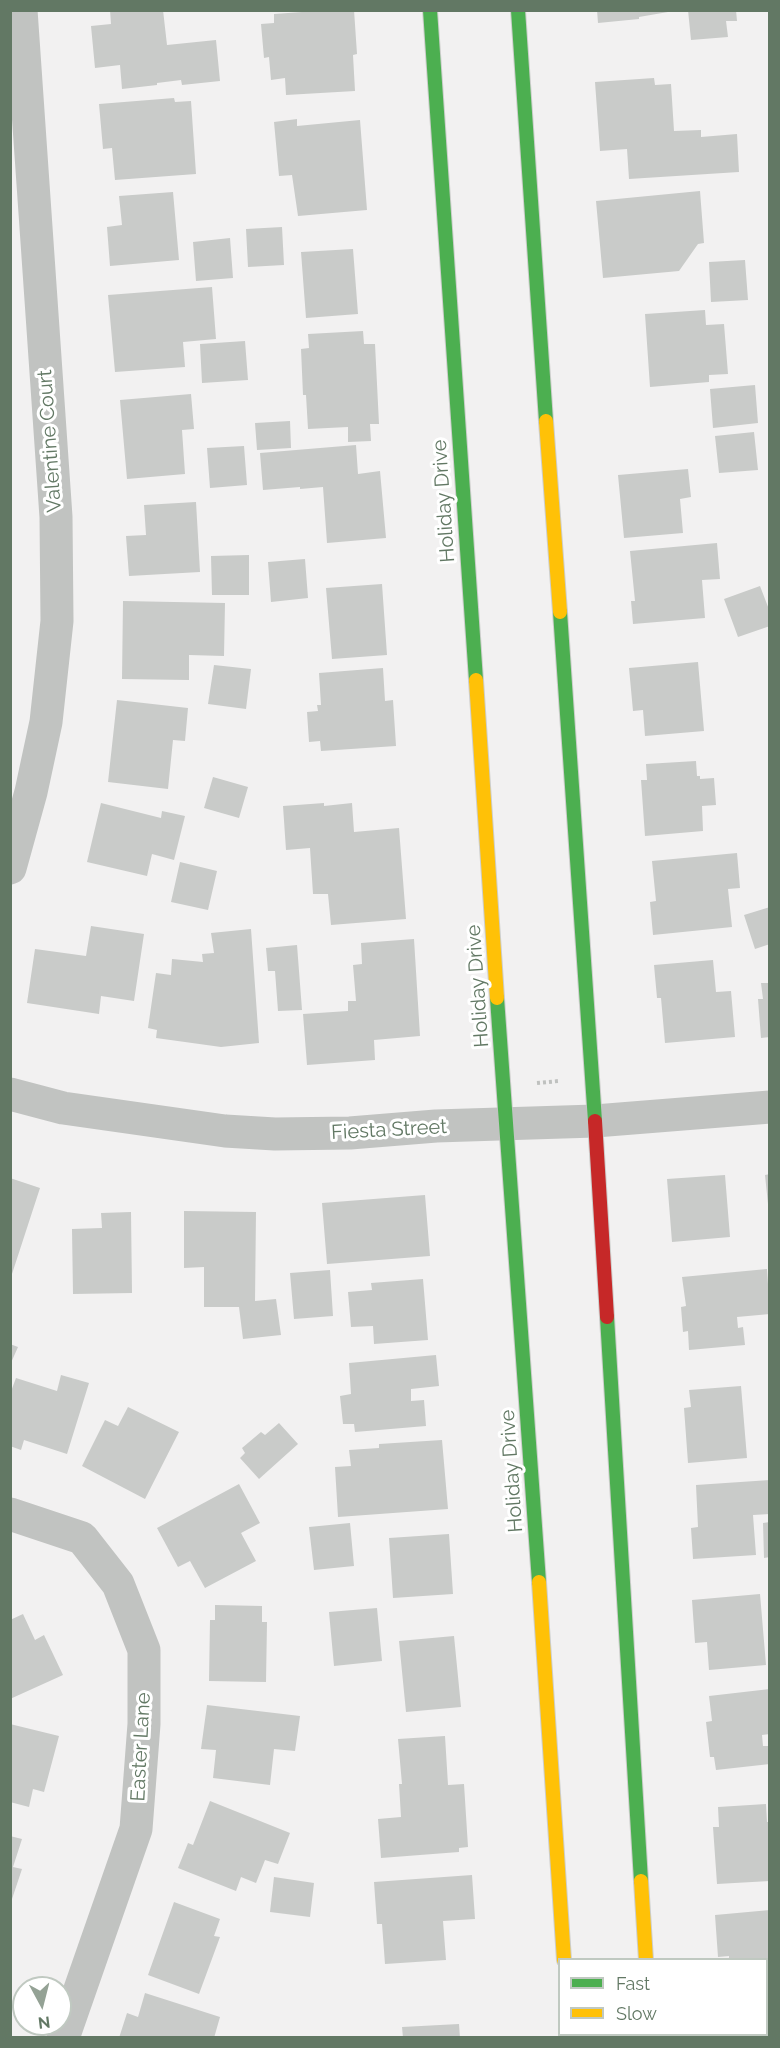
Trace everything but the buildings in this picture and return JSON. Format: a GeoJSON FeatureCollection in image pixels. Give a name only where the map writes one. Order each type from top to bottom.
{"type":"FeatureCollection","features":[{"type":"Feature","properties":{"kind":"street","name":"Valentine Court"},"geometry":{"type":"LineString","coordinates":[[10,868],[31,792],[46,722],[57,621],[56,517],[21,10]]}},
{"type":"Feature","properties":{"kind":"street","name":"Holiday Drive"},"geometry":{"type":"LineString","coordinates":[[430,10],[564,1958]]}},
{"type":"Feature","properties":{"kind":"street"},"geometry":{"type":"LineString","coordinates":[[518,10],[595,1121],[646,1958]]}},
{"type":"Feature","properties":{"kind":"street","name":"Fiesta Street"},"geometry":{"type":"LineString","coordinates":[[10,1095],[63,1108],[225,1131],[265,1134],[350,1133],[435,1126],[595,1121],[770,1107]]}},
{"type":"Feature","properties":{"kind":"street","name":"Easter Lane"},"geometry":{"type":"LineString","coordinates":[[10,1514],[82,1538],[118,1584],[144,1650],[144,1724],[136,1829],[63,2037]]}},
{"type":"Feature","properties":{"kind":"path"},"geometry":{"type":"LineString","coordinates":[[531,1084],[563,1081]]}},
{"type":"Feature","properties":{"kind":"traffic: fast"},"geometry":{"type":"LineString","coordinates":[[430,10],[476,680]]}},
{"type":"Feature","properties":{"kind":"traffic: fast"},"geometry":{"type":"LineString","coordinates":[[518,10],[546,421]]}},
{"type":"Feature","properties":{"kind":"traffic: fast"},"geometry":{"type":"LineString","coordinates":[[560,612],[595,1121]]}},
{"type":"Feature","properties":{"kind":"traffic: fast"},"geometry":{"type":"LineString","coordinates":[[497,998],[539,1582]]}},
{"type":"Feature","properties":{"kind":"traffic: fast"},"geometry":{"type":"LineString","coordinates":[[607,1317],[641,1881]]}},
{"type":"Feature","properties":{"kind":"traffic: slow"},"geometry":{"type":"LineString","coordinates":[[546,421],[560,612]]}},
{"type":"Feature","properties":{"kind":"traffic: slow"},"geometry":{"type":"LineString","coordinates":[[476,680],[497,998]]}},
{"type":"Feature","properties":{"kind":"traffic: slow"},"geometry":{"type":"LineString","coordinates":[[539,1582],[564,1958]]}},
{"type":"Feature","properties":{"kind":"traffic: slow"},"geometry":{"type":"LineString","coordinates":[[641,1881],[646,1958]]}},
{"type":"Feature","properties":{"kind":"traffic: jam"},"geometry":{"type":"LineString","coordinates":[[595,1121],[607,1317]]}}]}
